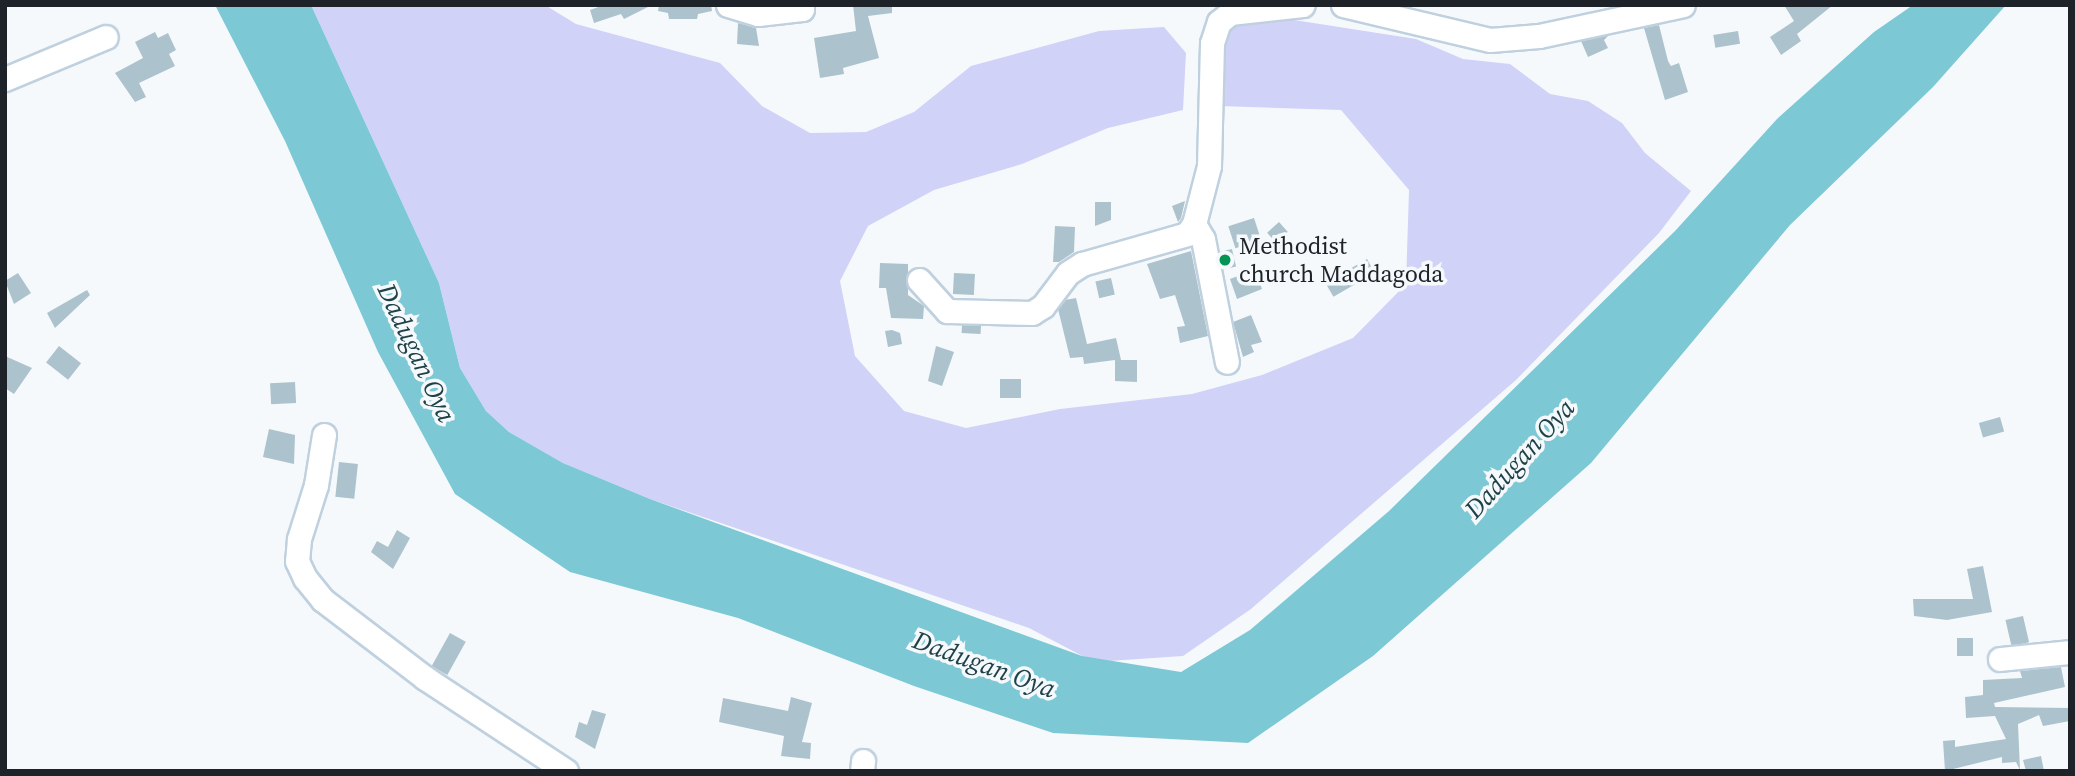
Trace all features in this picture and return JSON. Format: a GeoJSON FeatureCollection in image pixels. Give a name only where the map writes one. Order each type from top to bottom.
{"type":"FeatureCollection","features":[{"type":"Feature","properties":{"kind":"street"},"geometry":{"type":"LineString","coordinates":[[728,5],[728,9],[758,14],[802,9],[802,5]]}},
{"type":"Feature","properties":{"kind":"street"},"geometry":{"type":"LineString","coordinates":[[919,280],[947,311],[1032,313],[1043,306],[1068,273],[1082,264],[1187,234],[1194,224],[1209,166],[1212,43],[1219,22],[1230,13],[1303,5]]}},
{"type":"Feature","properties":{"kind":"street"},"geometry":{"type":"LineString","coordinates":[[1343,5],[1490,40],[1539,36],[1683,5]]}},
{"type":"Feature","properties":{"kind":"street"},"geometry":{"type":"LineString","coordinates":[[5,79],[106,37]]}},
{"type":"Feature","properties":{"kind":"street"},"geometry":{"type":"LineString","coordinates":[[1194,224],[1203,239],[1227,362]]}},
{"type":"Feature","properties":{"kind":"street"},"geometry":{"type":"LineString","coordinates":[[324,435],[316,485],[299,539],[297,561],[305,578],[323,600],[425,678],[566,771]]}},
{"type":"Feature","properties":{"kind":"street"},"geometry":{"type":"LineString","coordinates":[[2000,659],[2070,652]]}},
{"type":"Feature","properties":{"kind":"shaded area"},"geometry":{"type":"Polygon","coordinates":[[[311,5],[545,5],[576,24],[720,63],[762,106],[810,133],[866,132],[914,112],[971,66],[1099,31],[1164,27],[1186,53],[1183,110],[1108,128],[1022,164],[934,190],[868,226],[840,281],[855,356],[904,411],[966,428],[1060,409],[1192,394],[1262,375],[1353,338],[1406,284],[1409,190],[1341,110],[1220,106],[1218,42],[1237,22],[1269,16],[1416,39],[1463,59],[1510,64],[1550,94],[1588,101],[1622,123],[1645,153],[1691,191],[1659,233],[1516,380],[1251,609],[1183,656],[1094,662],[1029,628],[650,499],[563,463],[509,432],[486,411],[460,368],[439,283],[311,5]]]}},
{"type":"Feature","properties":{"kind":"water","name":"Dadugan Oya"},"geometry":{"type":"Polygon","coordinates":[[[215,5],[311,5],[439,283],[460,368],[486,411],[509,432],[563,463],[650,499],[1082,656],[1181,672],[1250,630],[1389,511],[1675,231],[1777,119],[1874,32],[1913,5],[2006,5],[1933,87],[1790,225],[1591,463],[1373,656],[1248,743],[1053,733],[914,686],[738,618],[570,572],[455,494],[378,352],[285,141],[215,5]]]}},
{"type":"Feature","properties":{"kind":"building"},"geometry":{"type":"Polygon","coordinates":[[[604,5],[652,5],[624,19],[621,14],[594,23],[590,10],[604,5]]]}},
{"type":"Feature","properties":{"kind":"building"},"geometry":{"type":"Polygon","coordinates":[[[659,5],[711,5],[712,11],[698,14],[697,19],[669,19],[668,13],[658,11],[659,5]]]}},
{"type":"Feature","properties":{"kind":"building"},"geometry":{"type":"Polygon","coordinates":[[[853,5],[892,5],[892,13],[868,16],[879,58],[843,68],[844,74],[820,78],[814,38],[856,31],[853,5]]]}},
{"type":"Feature","properties":{"kind":"building"},"geometry":{"type":"Polygon","coordinates":[[[1784,5],[1833,5],[1797,34],[1801,41],[1781,55],[1770,37],[1794,21],[1784,5]]]}},
{"type":"Feature","properties":{"kind":"building"},"geometry":{"type":"Polygon","coordinates":[[[738,23],[756,28],[759,46],[737,44],[738,23]]]}},
{"type":"Feature","properties":{"kind":"building"},"geometry":{"type":"Polygon","coordinates":[[[1659,25],[1668,61],[1671,66],[1679,63],[1688,92],[1665,100],[1644,28],[1659,25]]]}},
{"type":"Feature","properties":{"kind":"building"},"geometry":{"type":"Polygon","coordinates":[[[1738,31],[1740,44],[1715,48],[1713,35],[1738,31]]]}},
{"type":"Feature","properties":{"kind":"building"},"geometry":{"type":"Polygon","coordinates":[[[155,32],[158,38],[168,33],[176,50],[169,54],[175,66],[139,83],[146,97],[135,102],[115,73],[143,58],[135,42],[155,32]]]}},
{"type":"Feature","properties":{"kind":"building"},"geometry":{"type":"Polygon","coordinates":[[[1609,35],[1604,40],[1608,48],[1588,57],[1581,41],[1609,35]]]}},
{"type":"Feature","properties":{"kind":"building"},"geometry":{"type":"Polygon","coordinates":[[[1185,201],[1181,218],[1178,222],[1172,206],[1185,201]]]}},
{"type":"Feature","properties":{"kind":"building"},"geometry":{"type":"Polygon","coordinates":[[[1095,202],[1111,202],[1111,220],[1095,226],[1095,202]]]}},
{"type":"Feature","properties":{"kind":"building"},"geometry":{"type":"Polygon","coordinates":[[[1254,218],[1261,240],[1235,248],[1228,226],[1254,218]]]}},
{"type":"Feature","properties":{"kind":"building"},"geometry":{"type":"Polygon","coordinates":[[[1279,222],[1288,232],[1276,242],[1267,233],[1279,222]]]}},
{"type":"Feature","properties":{"kind":"building"},"geometry":{"type":"Polygon","coordinates":[[[1055,226],[1075,227],[1074,252],[1059,262],[1053,262],[1055,226]]]}},
{"type":"Feature","properties":{"kind":"building"},"geometry":{"type":"Polygon","coordinates":[[[1232,249],[1236,267],[1224,269],[1220,252],[1232,249]]]}},
{"type":"Feature","properties":{"kind":"building"},"geometry":{"type":"Polygon","coordinates":[[[1191,251],[1208,336],[1180,343],[1177,327],[1185,326],[1175,295],[1160,299],[1147,264],[1191,251]]]}},
{"type":"Feature","properties":{"kind":"building"},"geometry":{"type":"Polygon","coordinates":[[[1367,259],[1375,273],[1333,297],[1325,283],[1367,259]]]}},
{"type":"Feature","properties":{"kind":"building"},"geometry":{"type":"Polygon","coordinates":[[[880,263],[908,264],[908,295],[924,306],[923,319],[891,318],[886,288],[879,288],[880,263]]]}},
{"type":"Feature","properties":{"kind":"building"},"geometry":{"type":"Polygon","coordinates":[[[18,273],[31,293],[14,304],[5,281],[18,273]]]}},
{"type":"Feature","properties":{"kind":"building"},"geometry":{"type":"Polygon","coordinates":[[[954,273],[975,274],[974,295],[953,294],[954,273]]]}},
{"type":"Feature","properties":{"kind":"building"},"geometry":{"type":"Polygon","coordinates":[[[1243,274],[1245,279],[1257,275],[1262,289],[1237,299],[1230,279],[1243,274]]]}},
{"type":"Feature","properties":{"kind":"building"},"geometry":{"type":"Polygon","coordinates":[[[1111,278],[1115,295],[1099,298],[1095,282],[1111,278]]]}},
{"type":"Feature","properties":{"kind":"building"},"geometry":{"type":"Polygon","coordinates":[[[87,290],[90,295],[55,328],[47,313],[87,290]]]}},
{"type":"Feature","properties":{"kind":"building"},"geometry":{"type":"Polygon","coordinates":[[[1076,298],[1087,344],[1116,338],[1121,360],[1137,360],[1137,382],[1115,381],[1115,360],[1084,364],[1083,357],[1070,358],[1058,309],[1065,300],[1076,298]]]}},
{"type":"Feature","properties":{"kind":"building"},"geometry":{"type":"Polygon","coordinates":[[[1251,315],[1262,342],[1251,345],[1254,352],[1243,357],[1233,322],[1251,315]]]}},
{"type":"Feature","properties":{"kind":"building"},"geometry":{"type":"Polygon","coordinates":[[[962,325],[981,326],[981,334],[962,333],[962,325]]]}},
{"type":"Feature","properties":{"kind":"building"},"geometry":{"type":"Polygon","coordinates":[[[885,331],[900,333],[902,344],[888,347],[885,331]]]}},
{"type":"Feature","properties":{"kind":"building"},"geometry":{"type":"Polygon","coordinates":[[[59,346],[81,363],[68,380],[46,363],[59,346]]]}},
{"type":"Feature","properties":{"kind":"building"},"geometry":{"type":"Polygon","coordinates":[[[936,346],[954,352],[942,386],[928,381],[936,346]]]}},
{"type":"Feature","properties":{"kind":"building"},"geometry":{"type":"Polygon","coordinates":[[[5,356],[32,368],[14,394],[5,388],[5,356]]]}},
{"type":"Feature","properties":{"kind":"building"},"geometry":{"type":"Polygon","coordinates":[[[1000,379],[1021,379],[1021,398],[1000,398],[1000,379]]]}},
{"type":"Feature","properties":{"kind":"building"},"geometry":{"type":"Polygon","coordinates":[[[295,382],[296,403],[271,404],[270,383],[295,382]]]}},
{"type":"Feature","properties":{"kind":"building"},"geometry":{"type":"Polygon","coordinates":[[[2000,417],[2004,431],[1983,437],[1979,423],[2000,417]]]}},
{"type":"Feature","properties":{"kind":"building"},"geometry":{"type":"Polygon","coordinates":[[[269,429],[295,435],[294,464],[263,457],[269,429]]]}},
{"type":"Feature","properties":{"kind":"building"},"geometry":{"type":"Polygon","coordinates":[[[339,462],[358,464],[354,499],[335,497],[339,462]]]}},
{"type":"Feature","properties":{"kind":"building"},"geometry":{"type":"Polygon","coordinates":[[[397,530],[410,538],[393,569],[371,552],[377,541],[388,547],[397,530]]]}},
{"type":"Feature","properties":{"kind":"building"},"geometry":{"type":"Polygon","coordinates":[[[1983,566],[1992,612],[1947,620],[1914,616],[1913,599],[1973,599],[1967,569],[1983,566]]]}},
{"type":"Feature","properties":{"kind":"building"},"geometry":{"type":"Polygon","coordinates":[[[2023,616],[2029,642],[2012,646],[2005,620],[2023,616]]]}},
{"type":"Feature","properties":{"kind":"building"},"geometry":{"type":"Polygon","coordinates":[[[450,633],[466,642],[447,675],[432,666],[450,633]]]}},
{"type":"Feature","properties":{"kind":"building"},"geometry":{"type":"Polygon","coordinates":[[[1957,638],[1973,638],[1973,656],[1957,656],[1957,638]]]}},
{"type":"Feature","properties":{"kind":"building"},"geometry":{"type":"Polygon","coordinates":[[[2061,667],[2065,687],[1994,703],[1995,707],[2070,708],[2070,721],[2043,726],[2039,715],[2018,724],[2020,770],[2016,762],[2002,763],[2002,757],[1945,771],[1943,741],[1955,740],[1955,747],[2006,739],[1995,716],[1966,718],[1965,697],[1983,695],[1983,680],[2022,678],[2020,671],[2061,667]]]}},
{"type":"Feature","properties":{"kind":"building"},"geometry":{"type":"Polygon","coordinates":[[[791,697],[812,703],[802,742],[811,743],[810,759],[781,756],[784,736],[719,722],[723,698],[788,711],[791,697]]]}},
{"type":"Feature","properties":{"kind":"building"},"geometry":{"type":"Polygon","coordinates":[[[592,710],[606,714],[595,749],[575,737],[579,722],[587,725],[592,710]]]}},
{"type":"Feature","properties":{"kind":"building"},"geometry":{"type":"Polygon","coordinates":[[[2041,756],[2044,771],[2026,771],[2023,760],[2041,756]]]}},
{"type":"Feature","properties":{"kind":"place","name":"Methodist church Maddagoda"},"geometry":{"type":"Point","coordinates":[1225,260]}}]}
